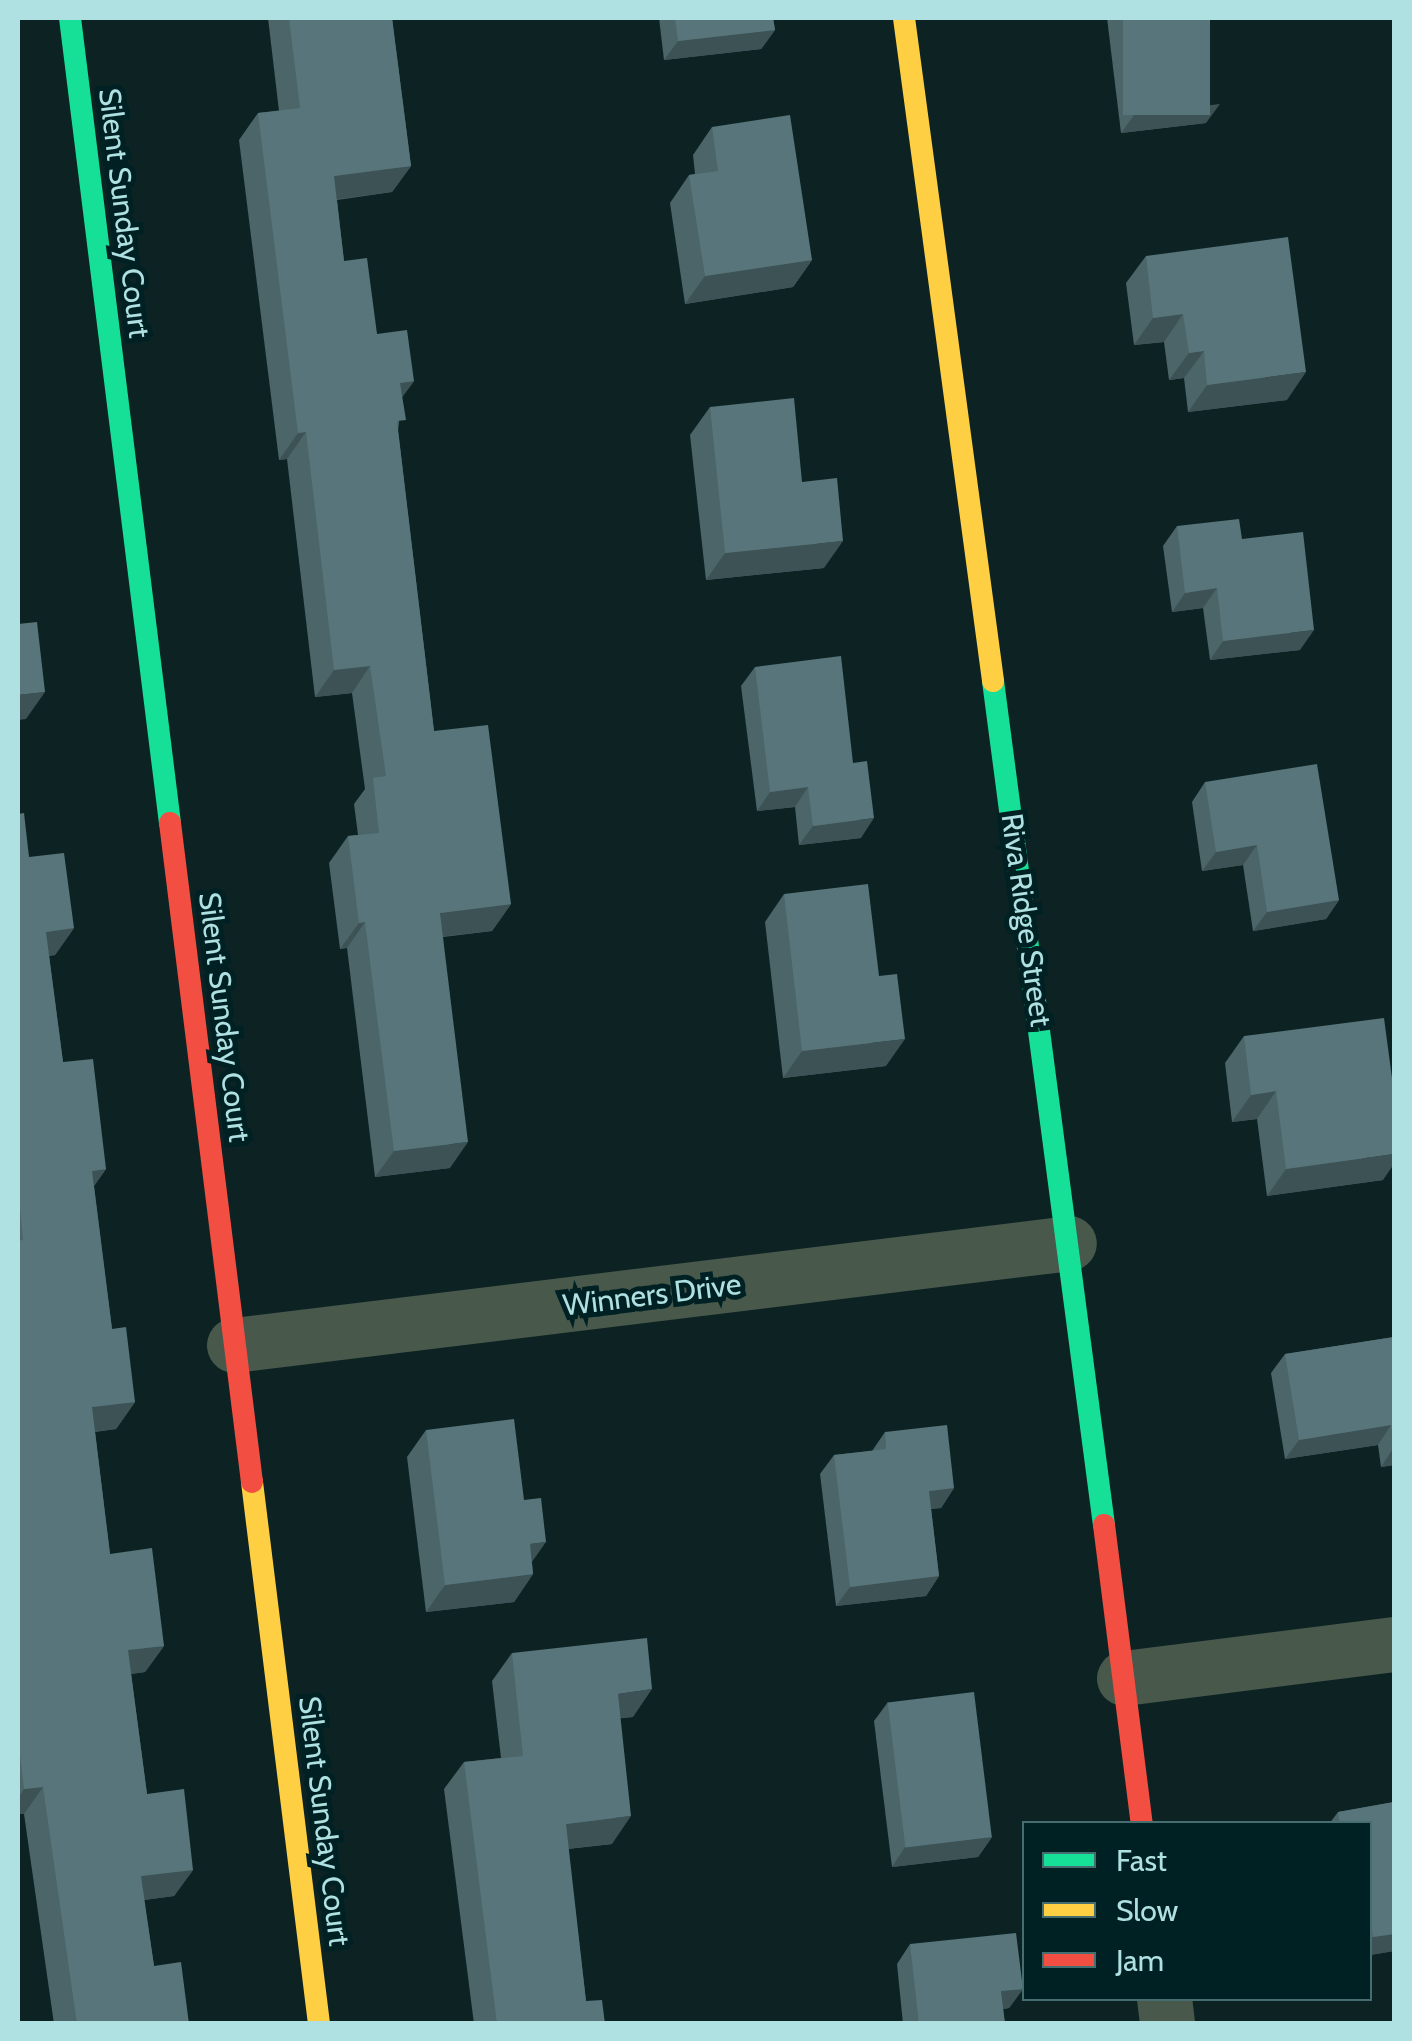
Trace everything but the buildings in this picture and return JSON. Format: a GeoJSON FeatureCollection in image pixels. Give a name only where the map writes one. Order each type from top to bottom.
{"type":"FeatureCollection","features":[{"type":"Feature","properties":{"kind":"street","name":"Silent Sunday Court"},"geometry":{"type":"LineString","coordinates":[[70,18],[319,2024]]}},
{"type":"Feature","properties":{"kind":"street","name":"Riva Ridge Street"},"geometry":{"type":"LineString","coordinates":[[904,18],[1069,1244],[1142,1821]]}},
{"type":"Feature","properties":{"kind":"street","name":"Winners Drive"},"geometry":{"type":"LineString","coordinates":[[234,1346],[1069,1244]]}},
{"type":"Feature","properties":{"kind":"street"},"geometry":{"type":"LineString","coordinates":[[1124,1678],[1394,1644]]}},
{"type":"Feature","properties":{"kind":"traffic: fast"},"geometry":{"type":"LineString","coordinates":[[70,18],[170,823]]}},
{"type":"Feature","properties":{"kind":"traffic: fast"},"geometry":{"type":"LineString","coordinates":[[993,681],[1104,1525]]}},
{"type":"Feature","properties":{"kind":"traffic: slow"},"geometry":{"type":"LineString","coordinates":[[904,18],[993,681]]}},
{"type":"Feature","properties":{"kind":"traffic: slow"},"geometry":{"type":"LineString","coordinates":[[252,1482],[319,2024]]}},
{"type":"Feature","properties":{"kind":"traffic: jam"},"geometry":{"type":"LineString","coordinates":[[170,823],[252,1482]]}},
{"type":"Feature","properties":{"kind":"traffic: jam"},"geometry":{"type":"LineString","coordinates":[[1104,1525],[1142,1821]]}}]}
